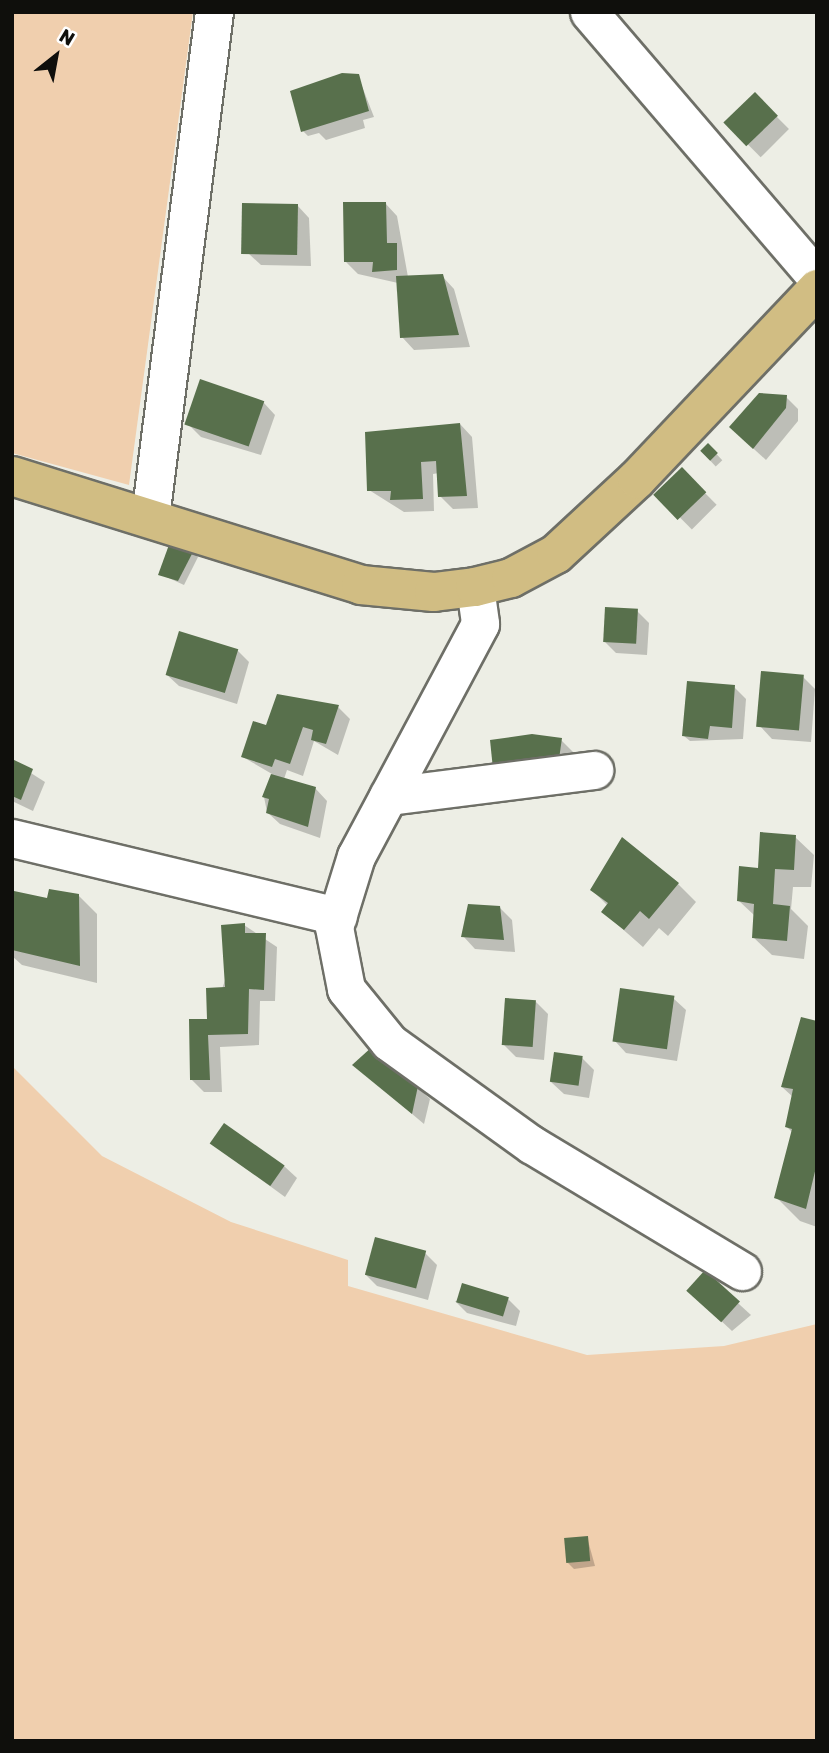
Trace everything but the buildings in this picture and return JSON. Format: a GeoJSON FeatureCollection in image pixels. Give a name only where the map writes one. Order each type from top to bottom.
{"type":"FeatureCollection","features":[{"type":"Feature","properties":{"kind":"main road"},"geometry":{"type":"LineString","coordinates":[[12,476],[361,585],[434,592],[475,587],[511,578],[556,554],[637,479],[817,289]]}},
{"type":"Feature","properties":{"kind":"street"},"geometry":{"type":"LineString","coordinates":[[150,517],[214,12]]}},
{"type":"Feature","properties":{"kind":"street"},"geometry":{"type":"LineString","coordinates":[[589,12],[817,278]]}},
{"type":"Feature","properties":{"kind":"street"},"geometry":{"type":"LineString","coordinates":[[475,587],[480,624],[356,856],[334,927],[346,989],[388,1042],[532,1145],[742,1271]]}},
{"type":"Feature","properties":{"kind":"street"},"geometry":{"type":"LineString","coordinates":[[388,796],[594,770]]}},
{"type":"Feature","properties":{"kind":"street"},"geometry":{"type":"LineString","coordinates":[[12,838],[338,916]]}},
{"type":"Feature","properties":{"kind":"shaded area"},"geometry":{"type":"Polygon","coordinates":[[[12,12],[193,12],[129,485],[12,453],[12,12]]]}},
{"type":"Feature","properties":{"kind":"shaded area"},"geometry":{"type":"Polygon","coordinates":[[[12,1066],[102,1156],[231,1222],[348,1260],[348,1286],[587,1355],[724,1346],[817,1324],[817,1741],[12,1741],[12,1066]]]}}]}
